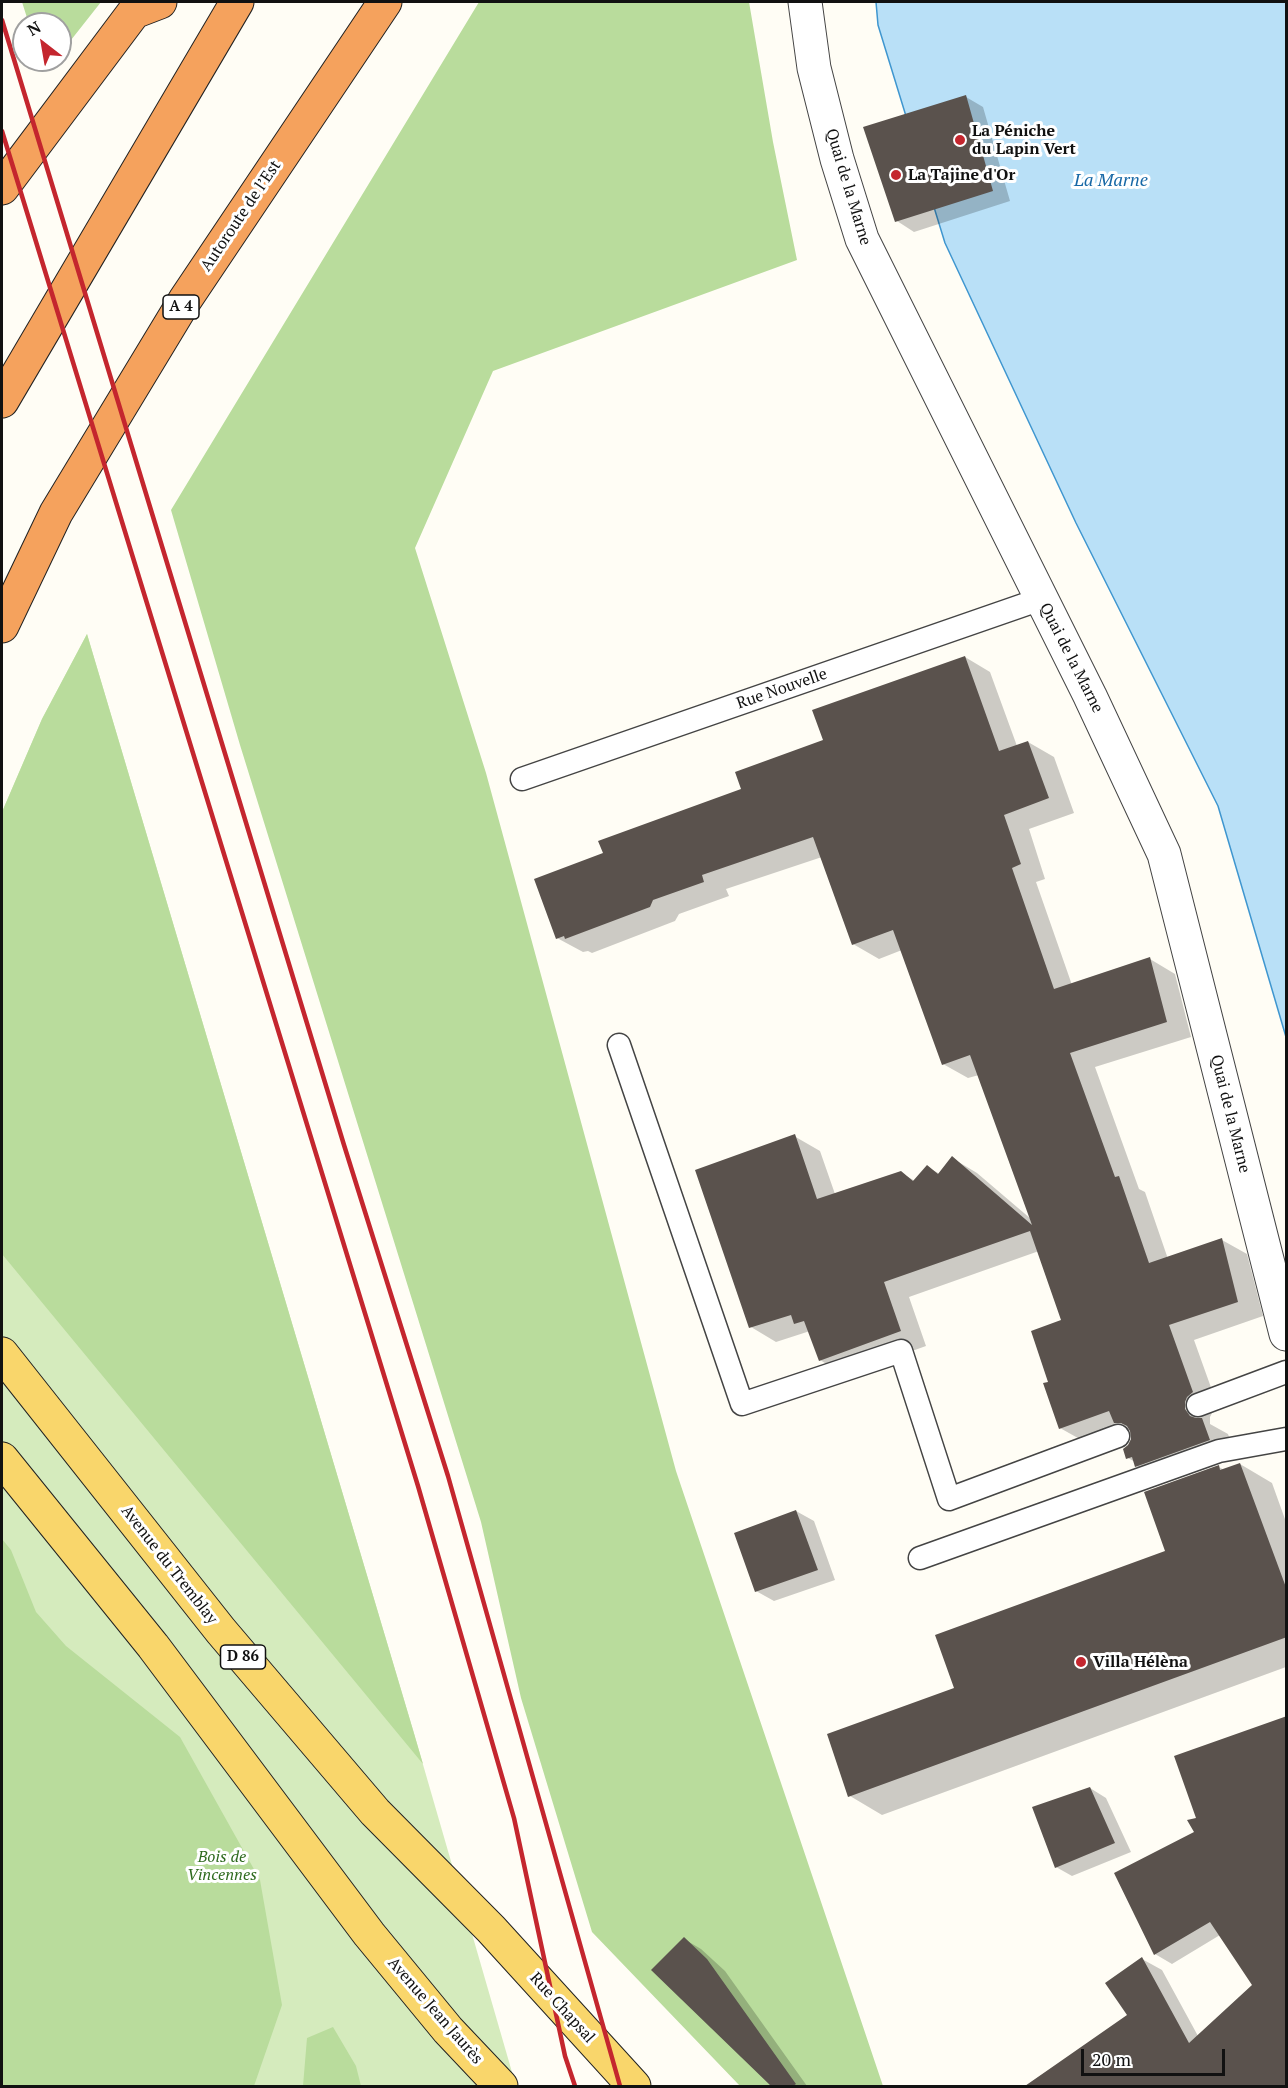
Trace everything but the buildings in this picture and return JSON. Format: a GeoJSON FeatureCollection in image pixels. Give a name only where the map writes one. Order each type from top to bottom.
{"type":"FeatureCollection","features":[{"type":"Feature","properties":{"kind":"highway"},"geometry":{"type":"LineString","coordinates":[[2,188],[134,12],[160,2]]}},
{"type":"Feature","properties":{"kind":"highway"},"geometry":{"type":"LineString","coordinates":[[2,401],[237,2]]}},
{"type":"Feature","properties":{"kind":"highway","name":"Autoroute de l’Est"},"geometry":{"type":"LineString","coordinates":[[2,626],[57,513],[185,300],[385,2]]}},
{"type":"Feature","properties":{"kind":"main road","name":"Avenue du Tremblay"},"geometry":{"type":"LineString","coordinates":[[8,1361],[222,1631],[368,1803],[491,1929]]}},
{"type":"Feature","properties":{"kind":"main road","name":"Avenue Jean Jaurès"},"geometry":{"type":"LineString","coordinates":[[2,1459],[153,1646],[369,1934],[448,2030],[501,2086]]}},
{"type":"Feature","properties":{"kind":"main road","name":"Rue Chapsal"},"geometry":{"type":"LineString","coordinates":[[491,1929],[634,2086]]}},
{"type":"Feature","properties":{"kind":"street","name":"Quai de la Marne"},"geometry":{"type":"LineString","coordinates":[[805,2],[814,68],[837,159],[862,239],[1090,696],[1164,854],[1287,1334]]}},
{"type":"Feature","properties":{"kind":"lane","name":"Rue Nouvelle"},"geometry":{"type":"LineString","coordinates":[[522,779],[1041,599]]}},
{"type":"Feature","properties":{"kind":"lane"},"geometry":{"type":"LineString","coordinates":[[619,1045],[742,1404],[901,1351],[949,1499],[1118,1436]]}},
{"type":"Feature","properties":{"kind":"lane"},"geometry":{"type":"LineString","coordinates":[[1198,1405],[1287,1372]]}},
{"type":"Feature","properties":{"kind":"lane"},"geometry":{"type":"LineString","coordinates":[[920,1558],[1220,1451],[1287,1439]]}},
{"type":"Feature","properties":{"kind":"green space"},"geometry":{"type":"Polygon","coordinates":[[[22,2],[101,2],[72,39],[72,12],[25,12],[22,2]]]}},
{"type":"Feature","properties":{"kind":"green space"},"geometry":{"type":"Polygon","coordinates":[[[479,2],[749,2],[773,142],[797,260],[493,371],[415,548],[486,773],[676,1471],[883,2086],[740,2086],[592,1932],[521,1698],[481,1522],[240,745],[171,510],[479,2]]]}},
{"type":"Feature","properties":{"kind":"green space","name":"Bois de Vincennes"},"geometry":{"type":"Polygon","coordinates":[[[87,634],[413,1730],[516,2086],[2,2086],[2,812],[42,719],[87,634]]]}},
{"type":"Feature","properties":{"kind":"green space"},"geometry":{"type":"Polygon","coordinates":[[[87,634],[423,1764],[2,1254],[2,812],[42,719],[87,634]]]}},
{"type":"Feature","properties":{"kind":"green space"},"geometry":{"type":"Polygon","coordinates":[[[2,1539],[11,1550],[36,1612],[66,1646],[180,1737],[260,1880],[282,2005],[254,2086],[2,2086],[2,1539]]]}},
{"type":"Feature","properties":{"kind":"green space"},"geometry":{"type":"Polygon","coordinates":[[[333,2027],[356,2066],[361,2086],[303,2086],[307,2038],[333,2027]]]}},
{"type":"Feature","properties":{"kind":"water","name":"La Marne"},"geometry":{"type":"Polygon","coordinates":[[[876,2],[1286,2],[1286,1037],[1218,806],[1076,523],[945,243],[878,25],[876,2]]]}},
{"type":"Feature","properties":{"kind":"railway"},"geometry":{"type":"LineString","coordinates":[[2,20],[344,1145],[448,1476],[620,2086]]}},
{"type":"Feature","properties":{"kind":"railway"},"geometry":{"type":"LineString","coordinates":[[2,131],[418,1486],[514,1818],[565,2056],[575,2086]]}},
{"type":"Feature","properties":{"kind":"place","name":"La Péniche du Lapin Vert"},"geometry":{"type":"Point","coordinates":[960,140]}},
{"type":"Feature","properties":{"kind":"place","name":"La Tajine d'Or"},"geometry":{"type":"Point","coordinates":[896,175]}},
{"type":"Feature","properties":{"kind":"place","name":"Villa Hélèna"},"geometry":{"type":"Point","coordinates":[1081,1662]}}]}
